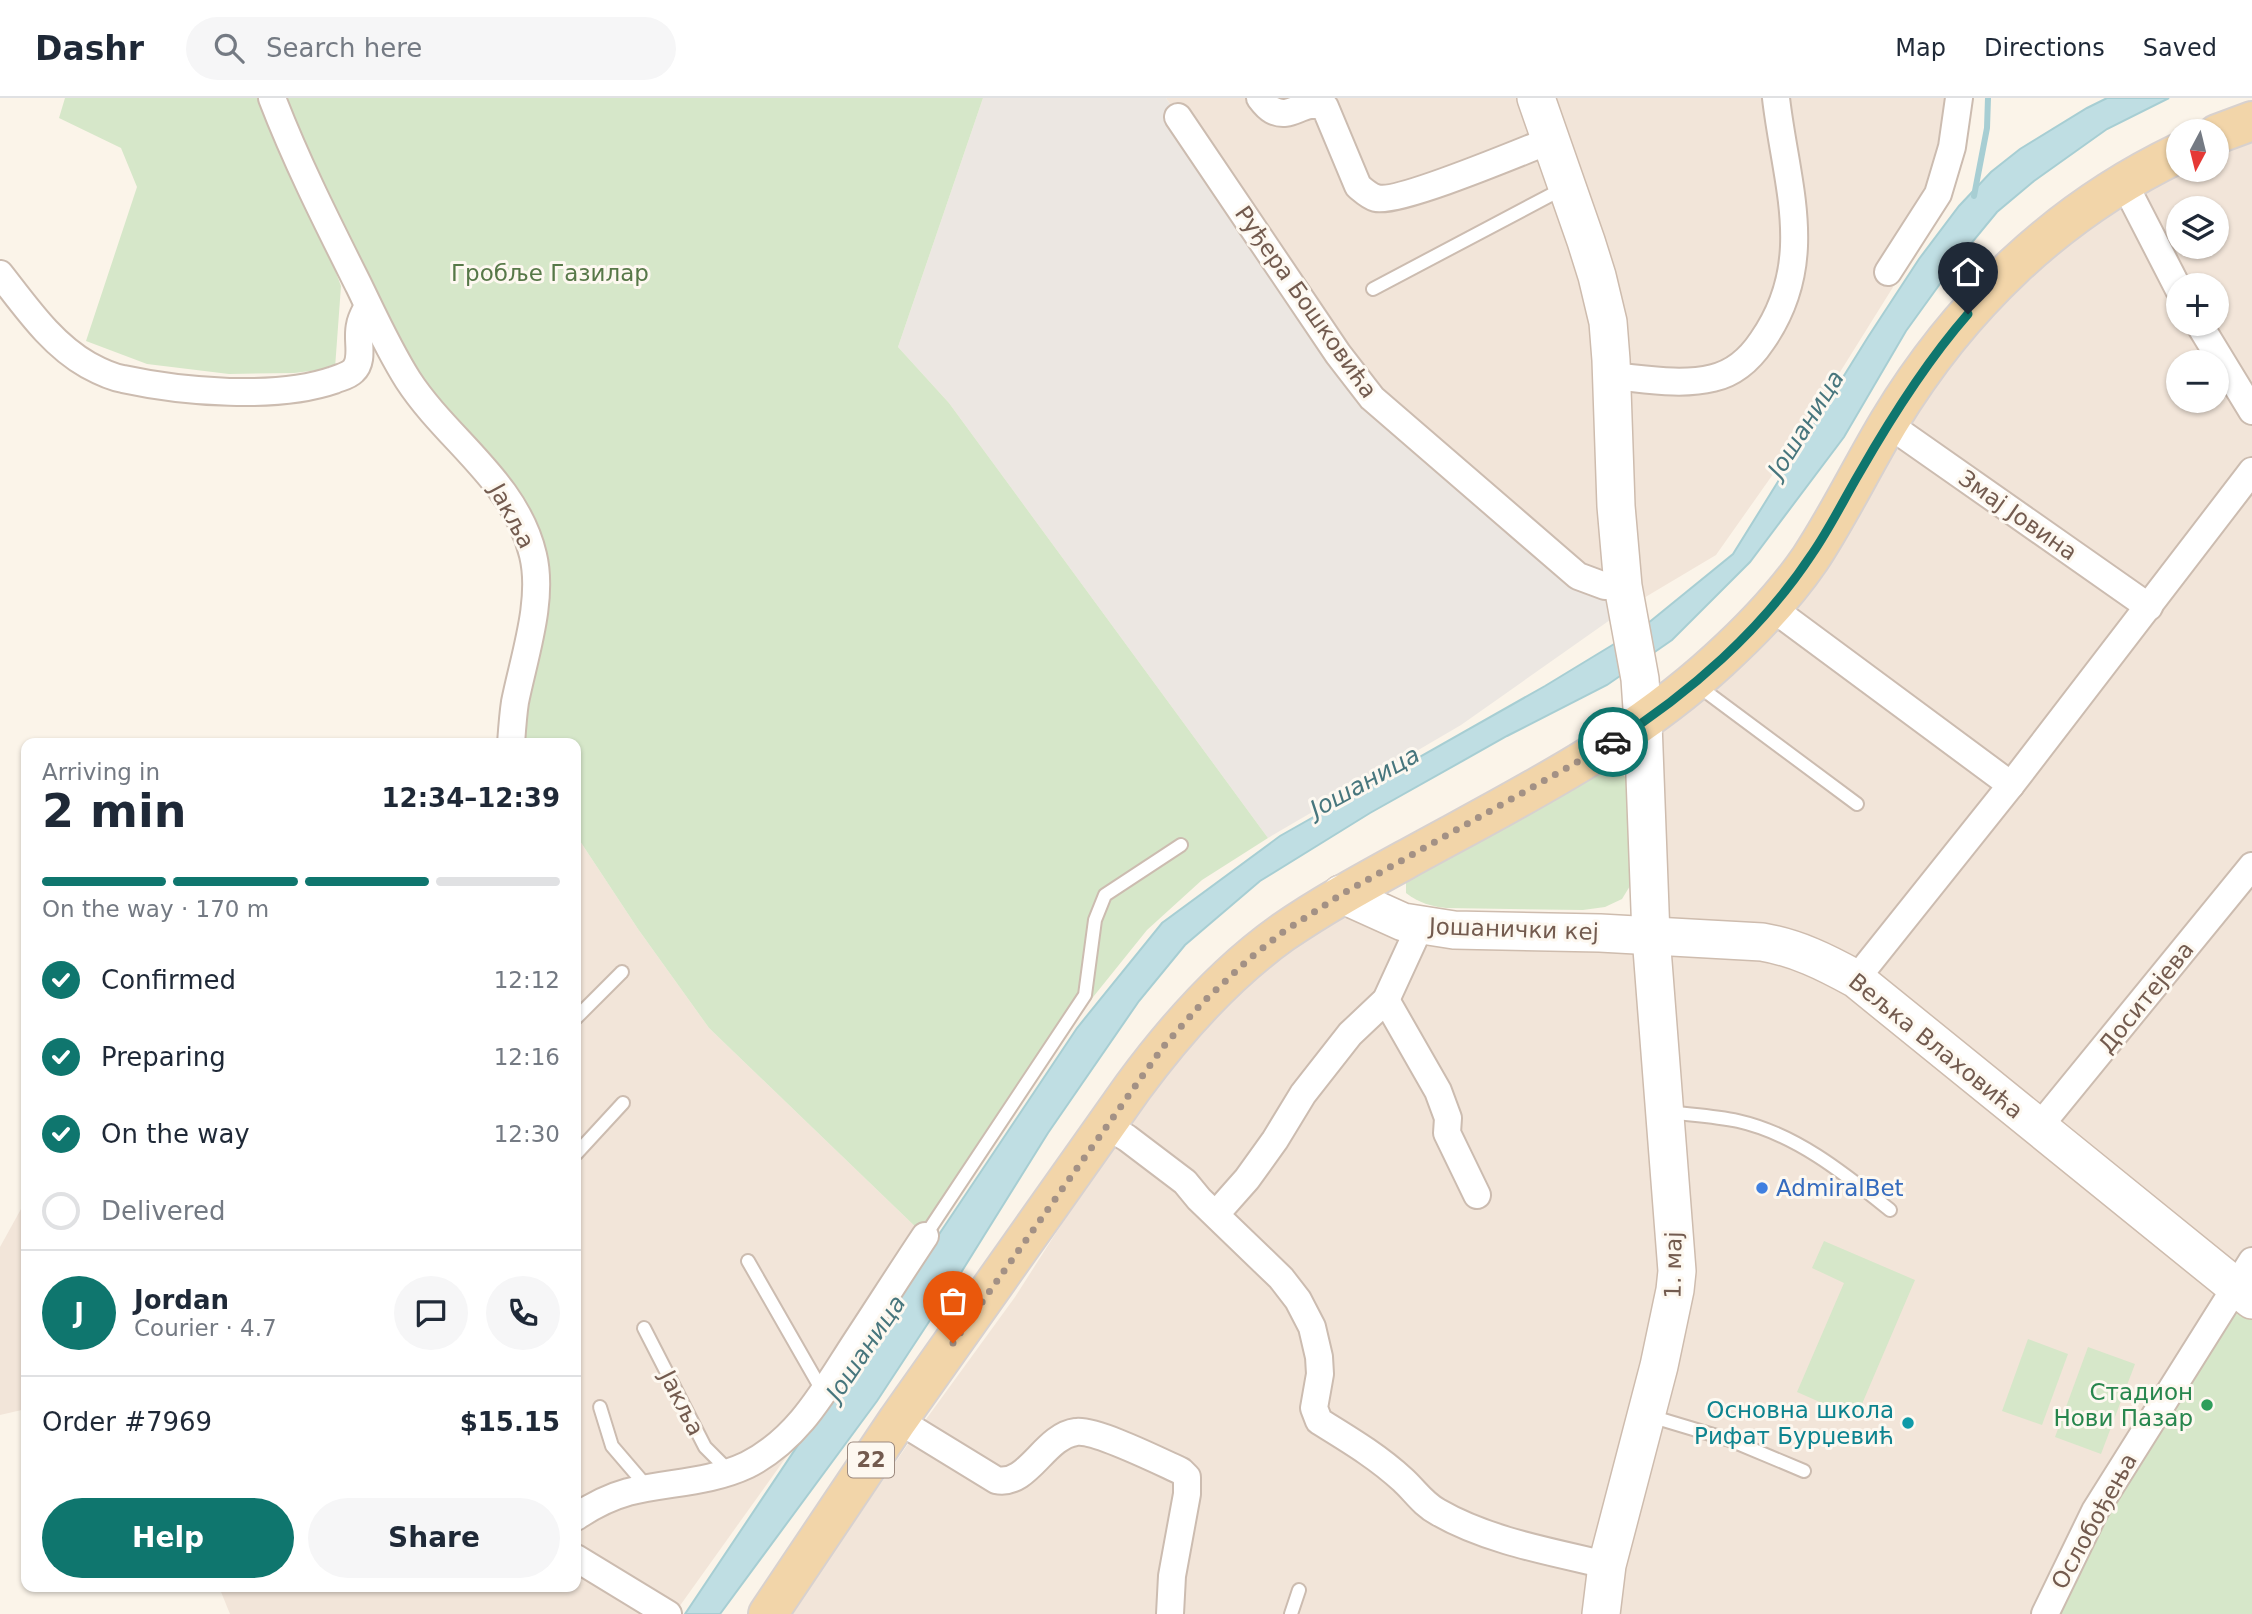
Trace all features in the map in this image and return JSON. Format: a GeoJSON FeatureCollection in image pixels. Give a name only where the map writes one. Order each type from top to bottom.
{"type":"FeatureCollection","features":[{"type":"Feature","properties":{"kind":"main road"},"geometry":{"type":"LineString","coordinates":[[2230,129],[2252,121]]}},
{"type":"Feature","properties":{"kind":"main road","name":"22"},"geometry":{"type":"LineString","coordinates":[[768,1614],[898,1420],[1163,1047],[1202,1003],[1249,959],[1283,932],[1342,894],[1589,757],[1643,723],[1694,682],[1753,629],[1797,577],[1827,532],[1888,424],[1942,344],[1988,290],[2026,254],[2087,206],[2166,160]]}},
{"type":"Feature","properties":{"kind":"street","name":"Јакља"},"geometry":{"type":"LineString","coordinates":[[272,98],[320,208],[406,377],[442,425],[490,475],[517,515],[533,553],[536,569],[534,604],[515,703],[512,738]]}},
{"type":"Feature","properties":{"kind":"street"},"geometry":{"type":"LineString","coordinates":[[1260,98],[1271,110],[1280,112],[1306,102],[1317,102],[1325,107],[1358,186],[1377,199],[1395,198],[1417,191],[1551,140]]}},
{"type":"Feature","properties":{"kind":"street"},"geometry":{"type":"LineString","coordinates":[[1536,98],[1597,276],[1610,339],[1616,506],[1625,597],[1640,679],[1651,936]]}},
{"type":"Feature","properties":{"kind":"street"},"geometry":{"type":"LineString","coordinates":[[1612,376],[1682,382],[1715,378],[1741,366],[1770,330],[1789,281],[1796,241],[1794,211],[1776,98]]}},
{"type":"Feature","properties":{"kind":"street"},"geometry":{"type":"LineString","coordinates":[[1888,272],[1938,194],[1952,147],[1959,98]]}},
{"type":"Feature","properties":{"kind":"street","name":"Руђера Бошковића"},"geometry":{"type":"LineString","coordinates":[[1178,117],[1338,354],[1372,398],[1577,576],[1625,597]]}},
{"type":"Feature","properties":{"kind":"street"},"geometry":{"type":"LineString","coordinates":[[2124,183],[2170,273]]}},
{"type":"Feature","properties":{"kind":"street"},"geometry":{"type":"LineString","coordinates":[[0,274],[42,327],[87,365],[121,379],[232,392],[279,391],[324,383],[350,374],[360,359],[359,327],[368,306]]}},
{"type":"Feature","properties":{"kind":"street"},"geometry":{"type":"LineString","coordinates":[[2206,336],[2252,411]]}},
{"type":"Feature","properties":{"kind":"street","name":"Змај Јовина"},"geometry":{"type":"LineString","coordinates":[[1888,424],[2149,607]]}},
{"type":"Feature","properties":{"kind":"street"},"geometry":{"type":"LineString","coordinates":[[1856,979],[2011,785],[2252,471]]}},
{"type":"Feature","properties":{"kind":"street"},"geometry":{"type":"LineString","coordinates":[[1772,608],[2011,785]]}},
{"type":"Feature","properties":{"kind":"street","name":"Доситејева"},"geometry":{"type":"LineString","coordinates":[[2038,1128],[2252,866]]}},
{"type":"Feature","properties":{"kind":"street","name":"Јошанички кеј"},"geometry":{"type":"LineString","coordinates":[[1342,894],[1382,914],[1420,926],[1487,932],[1651,936]]}},
{"type":"Feature","properties":{"kind":"street"},"geometry":{"type":"LineString","coordinates":[[1216,1214],[1247,1179],[1303,1094],[1350,1034],[1386,1000],[1420,926]]}},
{"type":"Feature","properties":{"kind":"street","name":"Вељка Влаховића"},"geometry":{"type":"LineString","coordinates":[[1651,936],[1762,942],[1784,946],[1825,961],[1856,979],[2038,1128],[2247,1283]]}},
{"type":"Feature","properties":{"kind":"street","name":"1. мај"},"geometry":{"type":"LineString","coordinates":[[1601,1614],[1607,1565],[1647,1415],[1671,1311],[1677,1271],[1651,936]]}},
{"type":"Feature","properties":{"kind":"street"},"geometry":{"type":"LineString","coordinates":[[1386,1000],[1438,1091],[1448,1118],[1447,1133],[1477,1195]]}},
{"type":"Feature","properties":{"kind":"street"},"geometry":{"type":"LineString","coordinates":[[1107,1126],[1124,1135],[1185,1182],[1199,1199],[1281,1278],[1306,1313],[1312,1327],[1319,1357],[1320,1374],[1314,1408],[1319,1421],[1362,1447],[1404,1481],[1425,1504],[1440,1513],[1476,1530],[1534,1548],[1607,1565]]}},
{"type":"Feature","properties":{"kind":"street"},"geometry":{"type":"LineString","coordinates":[[581,1514],[613,1497],[680,1485],[747,1465],[781,1442],[804,1419],[823,1392],[925,1236]]}},
{"type":"Feature","properties":{"kind":"street","name":"Ослобођења"},"geometry":{"type":"LineString","coordinates":[[2045,1614],[2095,1511],[2178,1376],[2247,1283]]}},
{"type":"Feature","properties":{"kind":"street"},"geometry":{"type":"LineString","coordinates":[[898,1420],[996,1480],[1004,1482],[1021,1474],[1049,1446],[1076,1432],[1099,1436],[1181,1471],[1187,1476],[1187,1494],[1172,1577],[1170,1614]]}},
{"type":"Feature","properties":{"kind":"street"},"geometry":{"type":"LineString","coordinates":[[581,1561],[668,1614]]}},
{"type":"Feature","properties":{"kind":"lane"},"geometry":{"type":"LineString","coordinates":[[1373,289],[1567,187]]}},
{"type":"Feature","properties":{"kind":"lane"},"geometry":{"type":"LineString","coordinates":[[1694,682],[1857,804]]}},
{"type":"Feature","properties":{"kind":"lane"},"geometry":{"type":"LineString","coordinates":[[925,1236],[1085,995],[1095,920],[1105,895],[1181,845]]}},
{"type":"Feature","properties":{"kind":"lane"},"geometry":{"type":"LineString","coordinates":[[581,1013],[622,972]]}},
{"type":"Feature","properties":{"kind":"lane"},"geometry":{"type":"LineString","coordinates":[[581,1149],[623,1103]]}},
{"type":"Feature","properties":{"kind":"lane"},"geometry":{"type":"LineString","coordinates":[[1665,1112],[1714,1116],[1774,1133],[1834,1167],[1890,1210]]}},
{"type":"Feature","properties":{"kind":"lane"},"geometry":{"type":"LineString","coordinates":[[748,1261],[823,1392]]}},
{"type":"Feature","properties":{"kind":"lane","name":"Јакља"},"geometry":{"type":"LineString","coordinates":[[644,1328],[705,1447],[729,1471]]}},
{"type":"Feature","properties":{"kind":"lane"},"geometry":{"type":"LineString","coordinates":[[600,1407],[612,1446],[648,1489]]}},
{"type":"Feature","properties":{"kind":"lane"},"geometry":{"type":"LineString","coordinates":[[1647,1415],[1730,1440],[1804,1471]]}},
{"type":"Feature","properties":{"kind":"lane"},"geometry":{"type":"LineString","coordinates":[[1291,1614],[1299,1590]]}},
{"type":"Feature","properties":{"kind":"shaded area"},"geometry":{"type":"Polygon","coordinates":[[[983,98],[1166,98],[1338,354],[1627,608],[1461,725],[1268,838],[949,403],[898,347],[983,98]]]}},
{"type":"Feature","properties":{"kind":"shaded area"},"geometry":{"type":"Polygon","coordinates":[[[1166,98],[1966,98],[1943,207],[1802,433],[1716,555],[1627,608],[1605,586],[1386,412],[1166,98]]]}},
{"type":"Feature","properties":{"kind":"shaded area"},"geometry":{"type":"Polygon","coordinates":[[[2252,141],[2252,1300],[2045,1614],[784,1614],[832,1554],[1015,1297],[1121,1131],[1225,999],[1348,907],[1651,935],[1646,768],[1664,725],[1891,452],[1958,355],[1983,325],[2034,272],[2099,220],[2166,181],[2230,182],[2230,150],[2252,141]]]}},
{"type":"Feature","properties":{"kind":"shaded area"},"geometry":{"type":"Polygon","coordinates":[[[581,843],[638,929],[709,1028],[925,1236],[787,1456],[674,1614],[230,1614],[221,1592],[581,1592],[581,843]]]}},
{"type":"Feature","properties":{"kind":"shaded area"},"geometry":{"type":"Polygon","coordinates":[[[21,1209],[21,1410],[0,1415],[0,1247],[21,1209]]]}},
{"type":"Feature","properties":{"kind":"green space"},"geometry":{"type":"Polygon","coordinates":[[[65,98],[270,98],[341,286],[335,368],[294,373],[229,374],[147,364],[86,341],[137,187],[121,148],[59,118],[65,98]]]}},
{"type":"Feature","properties":{"kind":"green space","name":"Гробље Газилар"},"geometry":{"type":"Polygon","coordinates":[[[272,98],[983,98],[898,347],[949,403],[1268,838],[1202,880],[1147,930],[1077,1017],[925,1236],[709,1028],[638,929],[581,843],[581,738],[512,738],[533,553],[442,424],[272,98]]]}},
{"type":"Feature","properties":{"kind":"green space"},"geometry":{"type":"Polygon","coordinates":[[[1608,766],[1619,769],[1628,781],[1633,881],[1622,899],[1605,907],[1583,910],[1446,908],[1425,904],[1406,893],[1406,882],[1411,872],[1608,766]]]}},
{"type":"Feature","properties":{"kind":"green space"},"geometry":{"type":"Polygon","coordinates":[[[1824,1241],[1915,1280],[1856,1418],[1797,1392],[1844,1283],[1812,1268],[1824,1241]]]}},
{"type":"Feature","properties":{"kind":"green space","name":"Стадион Нови Пазар"},"geometry":{"type":"Polygon","coordinates":[[[2236,1288],[2252,1300],[2252,1614],[2045,1614],[2236,1288]]]}},
{"type":"Feature","properties":{"kind":"green space"},"geometry":{"type":"Polygon","coordinates":[[[2028,1339],[2068,1354],[2042,1425],[2002,1411],[2028,1339]]]}},
{"type":"Feature","properties":{"kind":"green space"},"geometry":{"type":"Polygon","coordinates":[[[2088,1347],[2135,1364],[2101,1454],[2055,1437],[2088,1347]]]}},
{"type":"Feature","properties":{"kind":"water","name":"Јошаница"},"geometry":{"type":"Polygon","coordinates":[[[2107,98],[2169,98],[2107,129],[2034,181],[1997,212],[1955,263],[1906,331],[1844,437],[1750,562],[1672,640],[1607,685],[1507,736],[1370,813],[1260,881],[1185,945],[1139,1001],[1048,1133],[877,1401],[720,1614],[685,1614],[1077,1028],[1162,923],[1280,836],[1545,686],[1647,624],[1733,554],[1868,337],[1919,259],[1959,206],[1991,172],[2020,149],[2107,98]]]}},
{"type":"Feature","properties":{"kind":"waterway"},"geometry":{"type":"LineString","coordinates":[[1974,196],[1987,128],[1988,98]]}},
{"type":"Feature","properties":{"kind":"way so far"},"geometry":{"type":"LineString","coordinates":[[953,1343],[1163,1047],[1202,1003],[1249,959],[1283,932],[1342,894],[1613,742]]}},
{"type":"Feature","properties":{"kind":"place","name":"AdmiralBet"},"geometry":{"type":"Point","coordinates":[1762,1188]}},
{"type":"Feature","properties":{"kind":"place","name":"Стадион Нови Пазар"},"geometry":{"type":"Point","coordinates":[2207,1405]}},
{"type":"Feature","properties":{"kind":"place","name":"Основна школа Рифат Бурџевић"},"geometry":{"type":"Point","coordinates":[1908,1423]}},
{"type":"Feature","properties":{"kind":"route"},"geometry":{"type":"LineString","coordinates":[[1613,742],[1643,723],[1718,662],[1772,608],[1827,532],[1860,471],[1906,396],[1942,344],[1968,314]]}}]}
